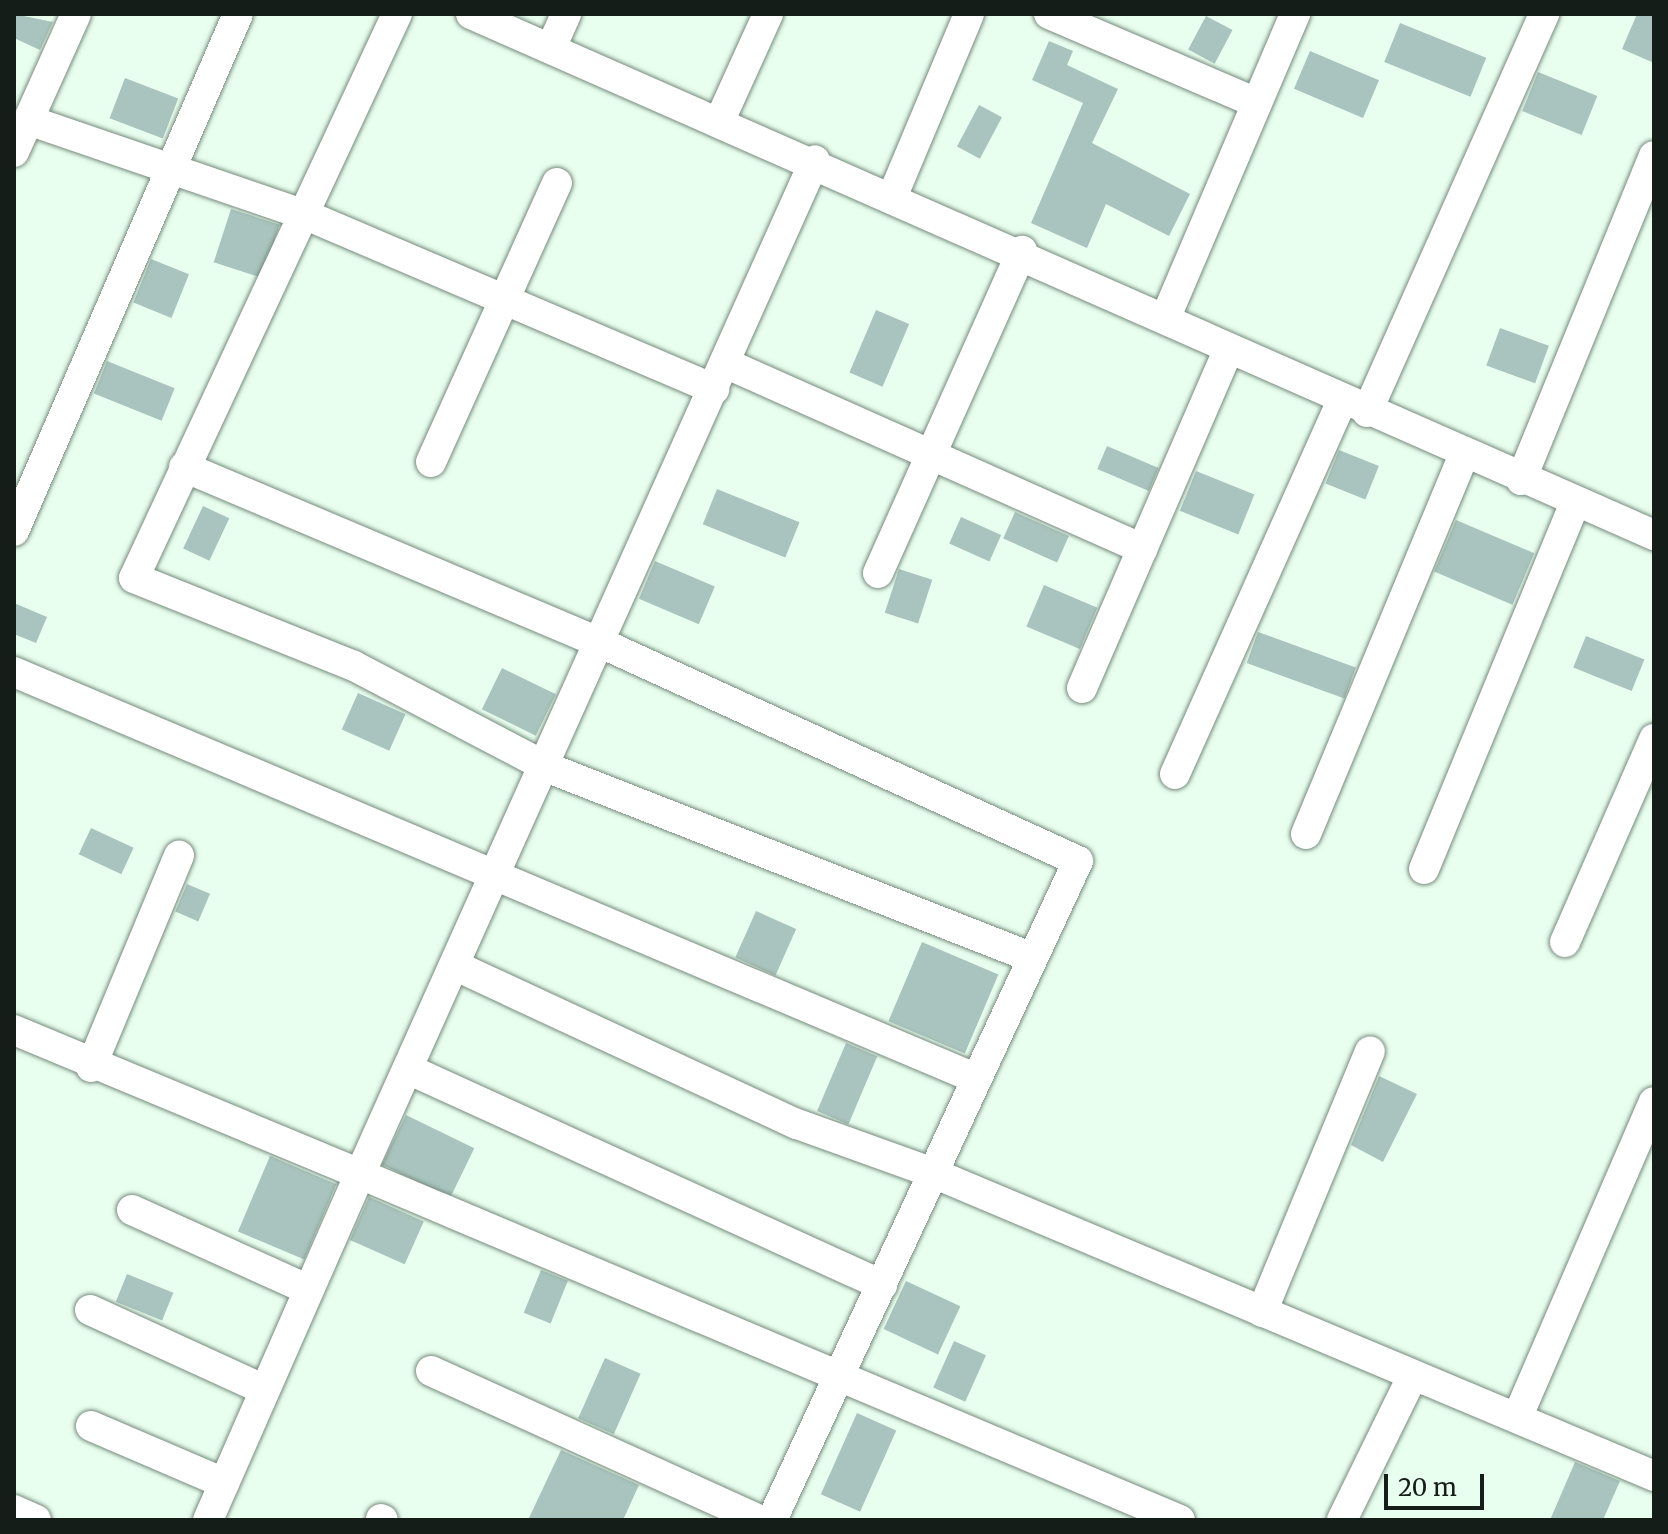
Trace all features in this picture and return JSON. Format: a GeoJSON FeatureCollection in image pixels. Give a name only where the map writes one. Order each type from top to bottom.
{"type":"FeatureCollection","features":[{"type":"Feature","properties":{"kind":"street"},"geometry":{"type":"LineString","coordinates":[[14,152],[76,14]]}},
{"type":"Feature","properties":{"kind":"street"},"geometry":{"type":"LineString","coordinates":[[14,531],[238,14]]}},
{"type":"Feature","properties":{"kind":"street"},"geometry":{"type":"LineString","coordinates":[[397,14],[306,215],[134,578],[354,666],[546,767],[1033,958]]}},
{"type":"Feature","properties":{"kind":"street"},"geometry":{"type":"LineString","coordinates":[[471,14],[1022,251],[1464,455],[1654,535]]}},
{"type":"Feature","properties":{"kind":"street"},"geometry":{"type":"LineString","coordinates":[[551,48],[566,14]]}},
{"type":"Feature","properties":{"kind":"street"},"geometry":{"type":"LineString","coordinates":[[720,120],[768,14]]}},
{"type":"Feature","properties":{"kind":"street"},"geometry":{"type":"LineString","coordinates":[[893,195],[969,14]]}},
{"type":"Feature","properties":{"kind":"street"},"geometry":{"type":"LineString","coordinates":[[1049,14],[1257,103]]}},
{"type":"Feature","properties":{"kind":"street"},"geometry":{"type":"LineString","coordinates":[[1165,319],[1295,14]]}},
{"type":"Feature","properties":{"kind":"street"},"geometry":{"type":"LineString","coordinates":[[1175,774],[1544,14]]}},
{"type":"Feature","properties":{"kind":"street"},"geometry":{"type":"LineString","coordinates":[[28,120],[174,166],[306,215],[503,299],[931,455],[1142,549]]}},
{"type":"Feature","properties":{"kind":"street"},"geometry":{"type":"LineString","coordinates":[[1521,480],[1654,156]]}},
{"type":"Feature","properties":{"kind":"street"},"geometry":{"type":"LineString","coordinates":[[208,1520],[360,1174],[603,644],[815,160]]}},
{"type":"Feature","properties":{"kind":"street"},"geometry":{"type":"LineString","coordinates":[[431,462],[557,183]]}},
{"type":"Feature","properties":{"kind":"street"},"geometry":{"type":"LineString","coordinates":[[878,573],[1022,251]]}},
{"type":"Feature","properties":{"kind":"street"},"geometry":{"type":"LineString","coordinates":[[1082,688],[1229,349]]}},
{"type":"Feature","properties":{"kind":"street"},"geometry":{"type":"LineString","coordinates":[[1306,834],[1464,455]]}},
{"type":"Feature","properties":{"kind":"street"},"geometry":{"type":"LineString","coordinates":[[184,467],[603,644],[1078,861],[772,1520]]}},
{"type":"Feature","properties":{"kind":"street"},"geometry":{"type":"LineString","coordinates":[[1424,869],[1575,502]]}},
{"type":"Feature","properties":{"kind":"street"},"geometry":{"type":"LineString","coordinates":[[14,672],[499,871],[977,1079]]}},
{"type":"Feature","properties":{"kind":"street"},"geometry":{"type":"LineString","coordinates":[[1565,942],[1654,739]]}},
{"type":"Feature","properties":{"kind":"street"},"geometry":{"type":"LineString","coordinates":[[91,1067],[179,856]]}},
{"type":"Feature","properties":{"kind":"street"},"geometry":{"type":"LineString","coordinates":[[456,966],[797,1124],[933,1173],[1654,1476]]}},
{"type":"Feature","properties":{"kind":"street"},"geometry":{"type":"LineString","coordinates":[[14,1030],[91,1067],[360,1174],[1180,1520]]}},
{"type":"Feature","properties":{"kind":"street"},"geometry":{"type":"LineString","coordinates":[[1262,1312],[1370,1051]]}},
{"type":"Feature","properties":{"kind":"street"},"geometry":{"type":"LineString","coordinates":[[410,1070],[882,1285]]}},
{"type":"Feature","properties":{"kind":"street"},"geometry":{"type":"LineString","coordinates":[[1517,1418],[1654,1102]]}},
{"type":"Feature","properties":{"kind":"street"},"geometry":{"type":"LineString","coordinates":[[132,1210],[309,1290]]}},
{"type":"Feature","properties":{"kind":"street"},"geometry":{"type":"LineString","coordinates":[[90,1310],[265,1390]]}},
{"type":"Feature","properties":{"kind":"street"},"geometry":{"type":"LineString","coordinates":[[431,1371],[760,1520]]}},
{"type":"Feature","properties":{"kind":"street"},"geometry":{"type":"LineString","coordinates":[[1342,1520],[1413,1375]]}},
{"type":"Feature","properties":{"kind":"street"},"geometry":{"type":"LineString","coordinates":[[91,1426],[224,1483]]}},
{"type":"Feature","properties":{"kind":"street"},"geometry":{"type":"LineString","coordinates":[[14,1510],[36,1520]]}},
{"type":"Feature","properties":{"kind":"building"},"geometry":{"type":"Polygon","coordinates":[[[14,14],[53,22],[40,50],[14,38],[14,14]]]}},
{"type":"Feature","properties":{"kind":"building"},"geometry":{"type":"Polygon","coordinates":[[[1637,14],[1654,14],[1654,63],[1622,49],[1637,14]]]}},
{"type":"Feature","properties":{"kind":"building"},"geometry":{"type":"Polygon","coordinates":[[[1206,16],[1232,30],[1215,64],[1188,50],[1206,16]]]}},
{"type":"Feature","properties":{"kind":"building"},"geometry":{"type":"Polygon","coordinates":[[[1400,23],[1486,58],[1470,97],[1384,62],[1400,23]]]}},
{"type":"Feature","properties":{"kind":"building"},"geometry":{"type":"Polygon","coordinates":[[[1049,41],[1073,51],[1067,65],[1118,89],[1092,143],[1190,194],[1169,236],[1106,204],[1087,248],[1031,223],[1083,103],[1032,80],[1049,41]]]}},
{"type":"Feature","properties":{"kind":"building"},"geometry":{"type":"Polygon","coordinates":[[[1310,51],[1379,80],[1363,118],[1294,89],[1310,51]]]}},
{"type":"Feature","properties":{"kind":"building"},"geometry":{"type":"Polygon","coordinates":[[[1538,72],[1597,96],[1582,135],[1522,111],[1538,72]]]}},
{"type":"Feature","properties":{"kind":"building"},"geometry":{"type":"Polygon","coordinates":[[[125,78],[178,98],[163,139],[110,118],[125,78]]]}},
{"type":"Feature","properties":{"kind":"building"},"geometry":{"type":"Polygon","coordinates":[[[979,105],[1002,117],[980,159],[957,146],[979,105]]]}},
{"type":"Feature","properties":{"kind":"building"},"geometry":{"type":"Polygon","coordinates":[[[231,209],[280,225],[262,278],[214,262],[231,209]]]}},
{"type":"Feature","properties":{"kind":"building"},"geometry":{"type":"Polygon","coordinates":[[[151,259],[189,274],[171,318],[133,303],[151,259]]]}},
{"type":"Feature","properties":{"kind":"building"},"geometry":{"type":"Polygon","coordinates":[[[876,310],[909,324],[883,387],[849,373],[876,310]]]}},
{"type":"Feature","properties":{"kind":"building"},"geometry":{"type":"Polygon","coordinates":[[[1500,328],[1549,346],[1535,383],[1486,366],[1500,328]]]}},
{"type":"Feature","properties":{"kind":"building"},"geometry":{"type":"Polygon","coordinates":[[[107,361],[175,388],[162,421],[94,393],[107,361]]]}},
{"type":"Feature","properties":{"kind":"building"},"geometry":{"type":"Polygon","coordinates":[[[1107,446],[1159,468],[1149,491],[1097,469],[1107,446]]]}},
{"type":"Feature","properties":{"kind":"building"},"geometry":{"type":"Polygon","coordinates":[[[1339,450],[1379,466],[1365,499],[1326,483],[1339,450]]]}},
{"type":"Feature","properties":{"kind":"building"},"geometry":{"type":"Polygon","coordinates":[[[1196,471],[1254,495],[1238,534],[1180,511],[1196,471]]]}},
{"type":"Feature","properties":{"kind":"building"},"geometry":{"type":"Polygon","coordinates":[[[717,489],[800,522],[785,558],[703,524],[717,489]]]}},
{"type":"Feature","properties":{"kind":"building"},"geometry":{"type":"Polygon","coordinates":[[[203,506],[229,518],[209,561],[183,549],[203,506]]]}},
{"type":"Feature","properties":{"kind":"building"},"geometry":{"type":"Polygon","coordinates":[[[1015,512],[1069,536],[1057,562],[1003,538],[1015,512]]]}},
{"type":"Feature","properties":{"kind":"building"},"geometry":{"type":"Polygon","coordinates":[[[961,517],[1001,535],[989,561],[949,543],[961,517]]]}},
{"type":"Feature","properties":{"kind":"building"},"geometry":{"type":"Polygon","coordinates":[[[1456,520],[1534,553],[1512,605],[1434,572],[1456,520]]]}},
{"type":"Feature","properties":{"kind":"building"},"geometry":{"type":"Polygon","coordinates":[[[655,561],[715,586],[699,624],[639,599],[655,561]]]}},
{"type":"Feature","properties":{"kind":"building"},"geometry":{"type":"Polygon","coordinates":[[[899,569],[932,580],[918,624],[885,613],[899,569]]]}},
{"type":"Feature","properties":{"kind":"building"},"geometry":{"type":"Polygon","coordinates":[[[1044,585],[1097,608],[1080,649],[1026,626],[1044,585]]]}},
{"type":"Feature","properties":{"kind":"building"},"geometry":{"type":"Polygon","coordinates":[[[14,603],[47,617],[36,643],[14,634],[14,603]]]}},
{"type":"Feature","properties":{"kind":"building"},"geometry":{"type":"Polygon","coordinates":[[[1258,632],[1356,668],[1344,699],[1247,663],[1258,632]]]}},
{"type":"Feature","properties":{"kind":"building"},"geometry":{"type":"Polygon","coordinates":[[[1586,636],[1644,660],[1632,691],[1573,668],[1586,636]]]}},
{"type":"Feature","properties":{"kind":"building"},"geometry":{"type":"Polygon","coordinates":[[[502,668],[556,694],[536,736],[482,709],[502,668]]]}},
{"type":"Feature","properties":{"kind":"building"},"geometry":{"type":"Polygon","coordinates":[[[358,693],[406,714],[389,751],[342,730],[358,693]]]}},
{"type":"Feature","properties":{"kind":"building"},"geometry":{"type":"Polygon","coordinates":[[[91,828],[134,848],[121,874],[79,854],[91,828]]]}},
{"type":"Feature","properties":{"kind":"building"},"geometry":{"type":"Polygon","coordinates":[[[187,884],[210,894],[198,921],[175,912],[187,884]]]}},
{"type":"Feature","properties":{"kind":"building"},"geometry":{"type":"Polygon","coordinates":[[[756,911],[796,929],[775,975],[735,958],[756,911]]]}},
{"type":"Feature","properties":{"kind":"building"},"geometry":{"type":"Polygon","coordinates":[[[922,942],[998,974],[965,1054],[888,1021],[922,942]]]}},
{"type":"Feature","properties":{"kind":"building"},"geometry":{"type":"Polygon","coordinates":[[[846,1043],[877,1056],[848,1124],[817,1111],[846,1043]]]}},
{"type":"Feature","properties":{"kind":"building"},"geometry":{"type":"Polygon","coordinates":[[[1379,1076],[1417,1094],[1383,1162],[1351,1145],[1379,1076]]]}},
{"type":"Feature","properties":{"kind":"building"},"geometry":{"type":"Polygon","coordinates":[[[406,1115],[474,1148],[450,1198],[382,1164],[406,1115]]]}},
{"type":"Feature","properties":{"kind":"building"},"geometry":{"type":"Polygon","coordinates":[[[270,1156],[336,1184],[304,1260],[238,1231],[270,1156]]]}},
{"type":"Feature","properties":{"kind":"building"},"geometry":{"type":"Polygon","coordinates":[[[369,1197],[424,1221],[405,1264],[350,1240],[369,1197]]]}},
{"type":"Feature","properties":{"kind":"building"},"geometry":{"type":"Polygon","coordinates":[[[541,1270],[568,1281],[551,1324],[524,1313],[541,1270]]]}},
{"type":"Feature","properties":{"kind":"building"},"geometry":{"type":"Polygon","coordinates":[[[127,1274],[173,1293],[162,1321],[116,1302],[127,1274]]]}},
{"type":"Feature","properties":{"kind":"building"},"geometry":{"type":"Polygon","coordinates":[[[906,1281],[960,1306],[938,1354],[884,1329],[906,1281]]]}},
{"type":"Feature","properties":{"kind":"building"},"geometry":{"type":"Polygon","coordinates":[[[954,1341],[986,1355],[965,1402],[933,1388],[954,1341]]]}},
{"type":"Feature","properties":{"kind":"building"},"geometry":{"type":"Polygon","coordinates":[[[605,1358],[641,1374],[614,1434],[578,1418],[605,1358]]]}},
{"type":"Feature","properties":{"kind":"building"},"geometry":{"type":"Polygon","coordinates":[[[857,1413],[896,1430],[860,1512],[821,1494],[857,1413]]]}},
{"type":"Feature","properties":{"kind":"building"},"geometry":{"type":"Polygon","coordinates":[[[561,1450],[639,1485],[623,1520],[528,1520],[561,1450]]]}},
{"type":"Feature","properties":{"kind":"building"},"geometry":{"type":"Polygon","coordinates":[[[1575,1462],[1620,1481],[1603,1520],[1550,1520],[1575,1462]]]}}]}
